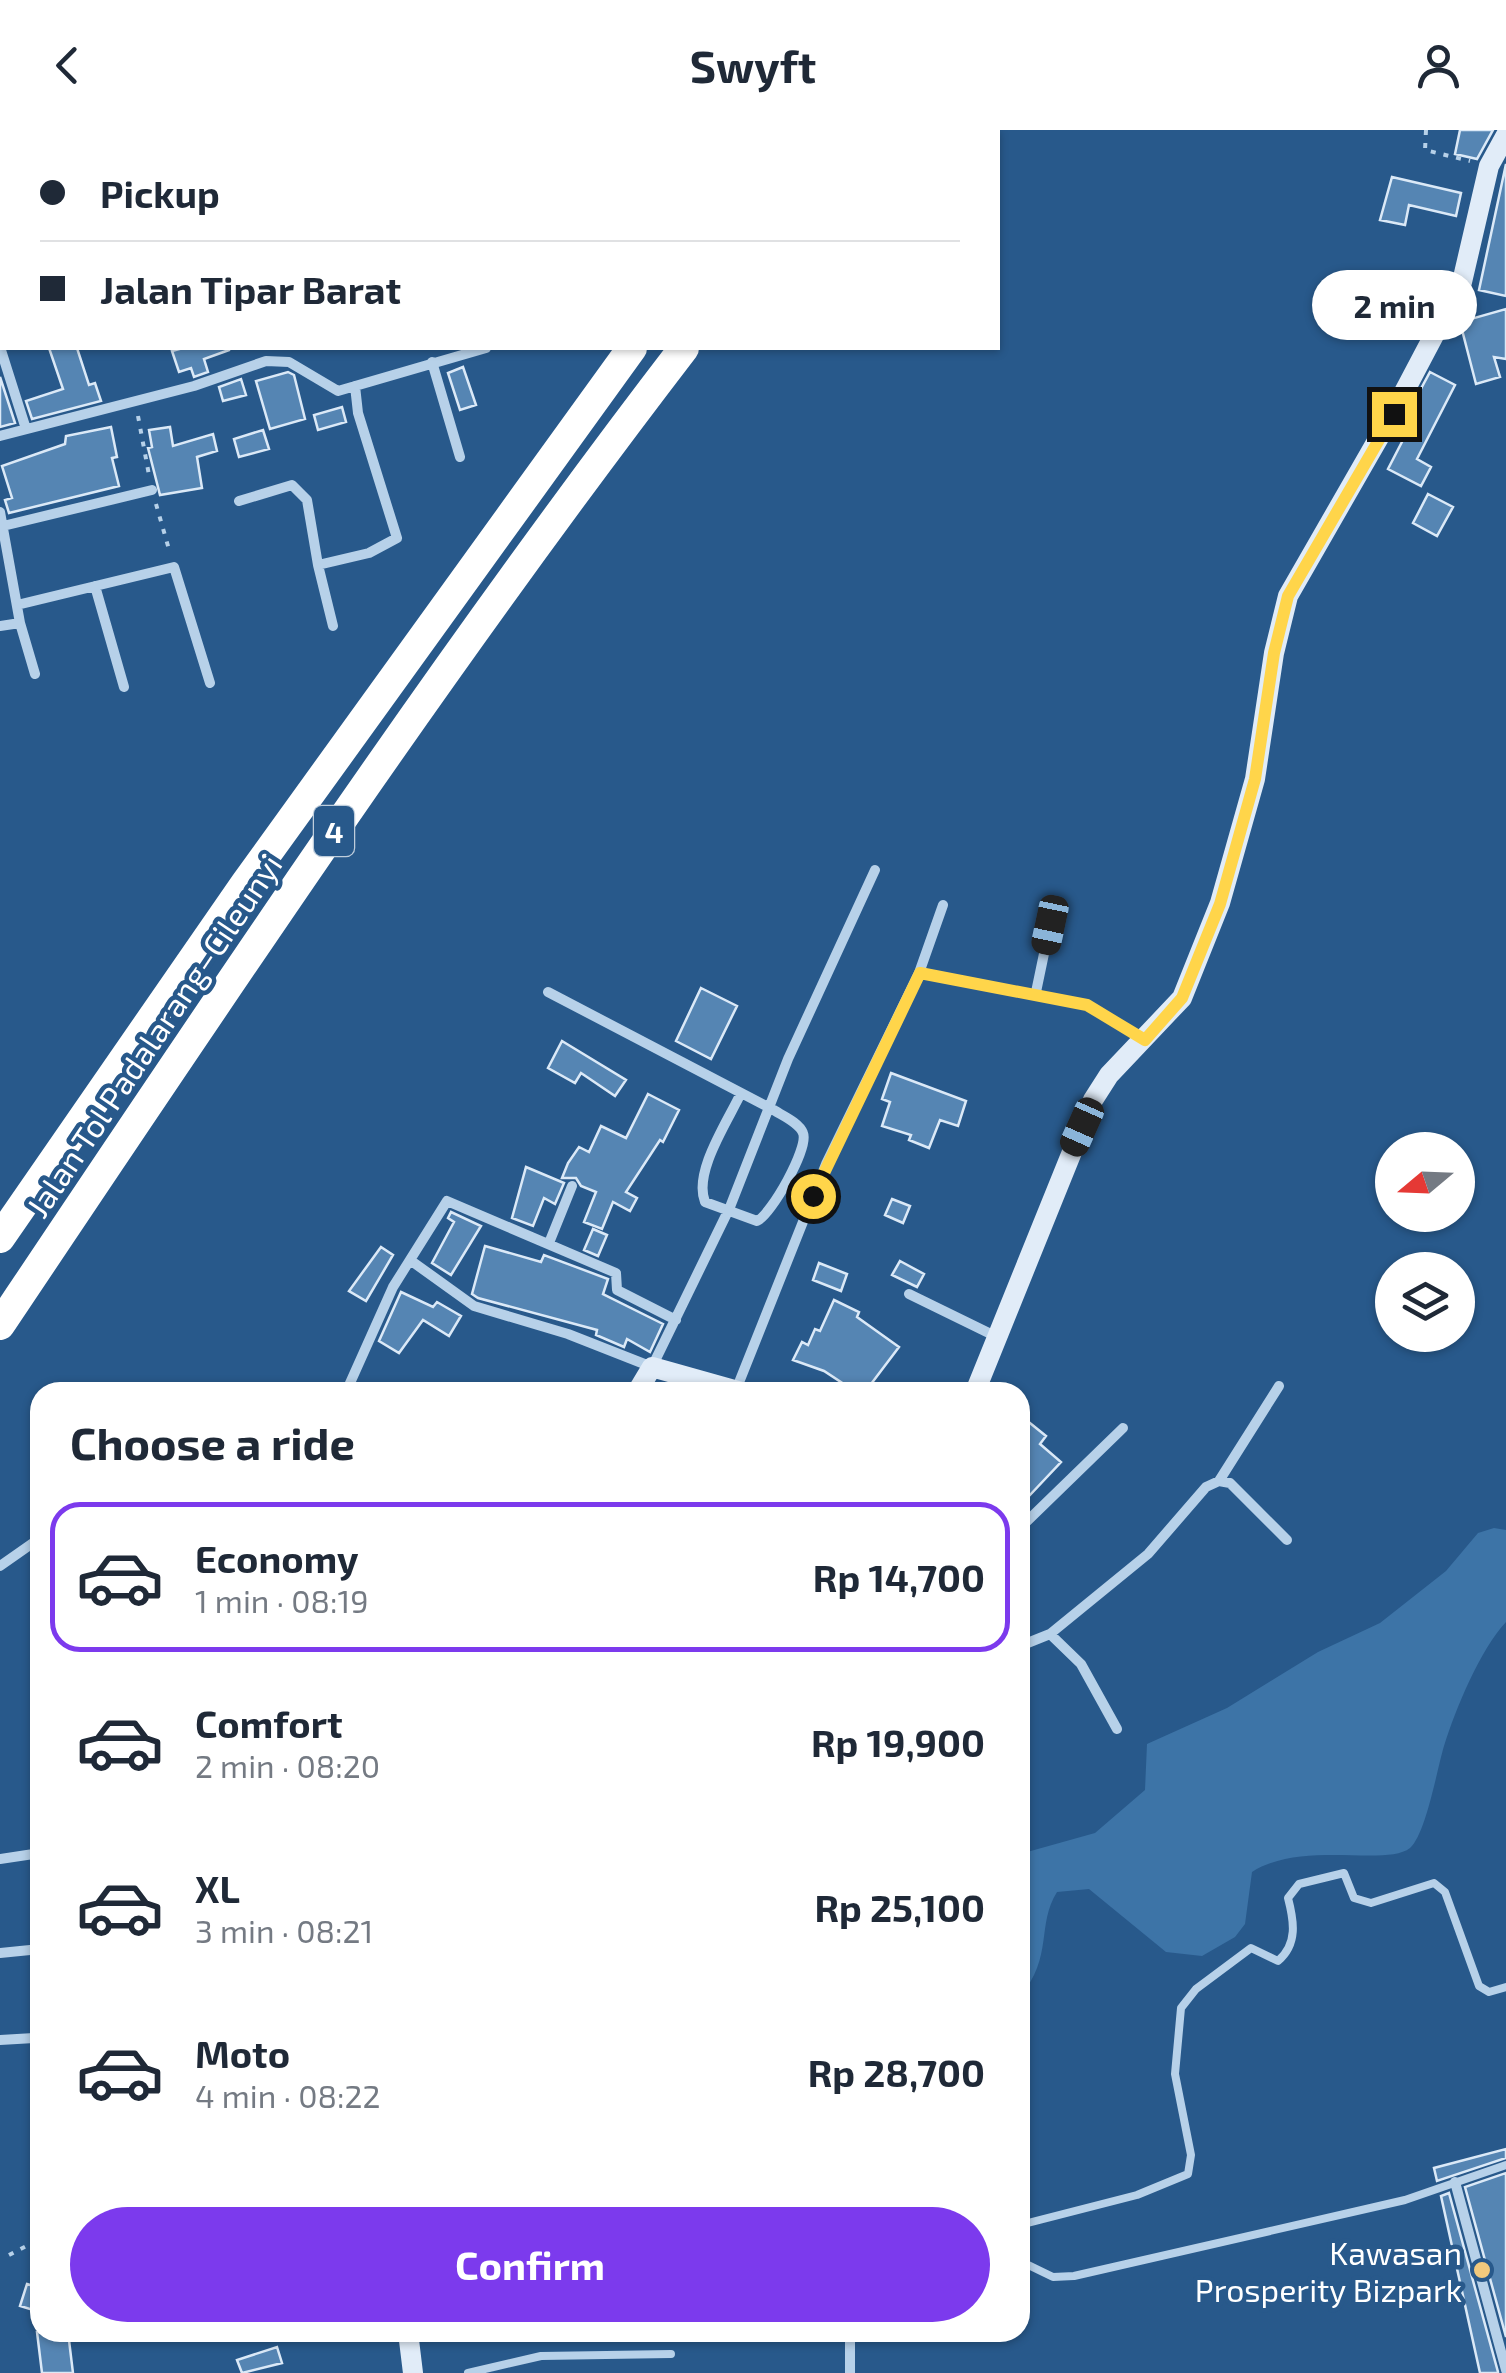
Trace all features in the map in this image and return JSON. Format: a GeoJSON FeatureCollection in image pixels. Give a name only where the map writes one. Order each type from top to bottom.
{"type":"FeatureCollection","features":[{"type":"Feature","properties":{"kind":"highway","name":"Jalan Tol Padalarang–Cileunyi"},"geometry":{"type":"LineString","coordinates":[[0,1238],[245,884],[631,350]]}},
{"type":"Feature","properties":{"kind":"highway","name":"Jalan Tol Padalarang–Cileunyi"},"geometry":{"type":"LineString","coordinates":[[0,1325],[281,905],[580,483],[682,350]]}},
{"type":"Feature","properties":{"kind":"street"},"geometry":{"type":"LineString","coordinates":[[979,1382],[1093,1100],[1109,1074],[1182,998],[1220,904],[1255,779],[1274,653],[1288,596],[1394,414],[1462,282],[1489,166],[1506,135]]}},
{"type":"Feature","properties":{"kind":"street"},"geometry":{"type":"LineString","coordinates":[[1,350],[26,429]]}},
{"type":"Feature","properties":{"kind":"street"},"geometry":{"type":"LineString","coordinates":[[0,436],[194,386],[266,362],[288,362],[335,390],[478,350]]}},
{"type":"Feature","properties":{"kind":"street"},"geometry":{"type":"LineString","coordinates":[[432,362],[460,457]]}},
{"type":"Feature","properties":{"kind":"street"},"geometry":{"type":"LineString","coordinates":[[318,565],[368,553],[399,535],[364,431],[354,386]]}},
{"type":"Feature","properties":{"kind":"street"},"geometry":{"type":"LineString","coordinates":[[239,502],[292,484],[306,500],[333,626]]}},
{"type":"Feature","properties":{"kind":"street"},"geometry":{"type":"LineString","coordinates":[[3,526],[152,490]]}},
{"type":"Feature","properties":{"kind":"street"},"geometry":{"type":"LineString","coordinates":[[0,512],[20,623],[34,674]]}},
{"type":"Feature","properties":{"kind":"street"},"geometry":{"type":"LineString","coordinates":[[17,605],[174,567],[210,683]]}},
{"type":"Feature","properties":{"kind":"street"},"geometry":{"type":"LineString","coordinates":[[95,586],[124,687]]}},
{"type":"Feature","properties":{"kind":"street"},"geometry":{"type":"LineString","coordinates":[[0,626],[20,623]]}},
{"type":"Feature","properties":{"kind":"street"},"geometry":{"type":"LineString","coordinates":[[643,1382],[730,1207],[772,1109],[788,1058],[874,870]]}},
{"type":"Feature","properties":{"kind":"street"},"geometry":{"type":"LineString","coordinates":[[742,1382],[826,1164],[920,973],[944,904]]}},
{"type":"Feature","properties":{"kind":"street"},"geometry":{"type":"LineString","coordinates":[[1036,992],[1050,925]]}},
{"type":"Feature","properties":{"kind":"street"},"geometry":{"type":"LineString","coordinates":[[920,973],[968,985],[1036,992],[1087,1005],[1145,1040]]}},
{"type":"Feature","properties":{"kind":"street"},"geometry":{"type":"LineString","coordinates":[[548,992],[772,1109],[800,1128],[803,1144],[762,1220],[705,1202],[702,1190],[740,1093]]}},
{"type":"Feature","properties":{"kind":"street"},"geometry":{"type":"LineString","coordinates":[[549,1243],[572,1186]]}},
{"type":"Feature","properties":{"kind":"street"},"geometry":{"type":"LineString","coordinates":[[351,1382],[410,1260],[445,1203],[451,1201],[616,1273],[617,1290],[676,1320]]}},
{"type":"Feature","properties":{"kind":"street"},"geometry":{"type":"LineString","coordinates":[[410,1260],[474,1306],[706,1382]]}},
{"type":"Feature","properties":{"kind":"street"},"geometry":{"type":"LineString","coordinates":[[909,1294],[998,1338]]}},
{"type":"Feature","properties":{"kind":"street"},"geometry":{"type":"LineString","coordinates":[[1219,1481],[1279,1386]]}},
{"type":"Feature","properties":{"kind":"street"},"geometry":{"type":"LineString","coordinates":[[1030,1518],[1123,1428]]}},
{"type":"Feature","properties":{"kind":"street"},"geometry":{"type":"LineString","coordinates":[[1030,1642],[1050,1634],[1119,1581],[1206,1486],[1230,1482],[1287,1540]]}},
{"type":"Feature","properties":{"kind":"street"},"geometry":{"type":"LineString","coordinates":[[0,1566],[30,1545]]}},
{"type":"Feature","properties":{"kind":"street"},"geometry":{"type":"LineString","coordinates":[[1050,1634],[1076,1656],[1118,1730]]}},
{"type":"Feature","properties":{"kind":"street"},"geometry":{"type":"LineString","coordinates":[[0,1858],[30,1855]]}},
{"type":"Feature","properties":{"kind":"street"},"geometry":{"type":"LineString","coordinates":[[0,1953],[30,1951]]}},
{"type":"Feature","properties":{"kind":"street"},"geometry":{"type":"LineString","coordinates":[[0,2040],[30,2038]]}},
{"type":"Feature","properties":{"kind":"street"},"geometry":{"type":"LineString","coordinates":[[1455,2182],[1506,2370]]}},
{"type":"Feature","properties":{"kind":"street"},"geometry":{"type":"LineString","coordinates":[[409,2342],[413,2373]]}},
{"type":"Feature","properties":{"kind":"street"},"geometry":{"type":"LineString","coordinates":[[850,2342],[850,2373]]}},
{"type":"Feature","properties":{"kind":"lane"},"geometry":{"type":"LineString","coordinates":[[1030,2222],[1136,2195],[1188,2174],[1191,2155],[1175,2074],[1181,2008],[1196,1990],[1251,1948],[1278,1962],[1283,1958],[1294,1924],[1288,1898],[1299,1884],[1344,1874],[1354,1898],[1370,1903],[1434,1883],[1446,1892],[1479,1986],[1489,1992],[1506,1986]]}},
{"type":"Feature","properties":{"kind":"lane"},"geometry":{"type":"LineString","coordinates":[[1030,2266],[1053,2276],[1074,2276],[1405,2200],[1506,2164]]}},
{"type":"Feature","properties":{"kind":"lane"},"geometry":{"type":"LineString","coordinates":[[468,2373],[541,2356],[672,2354]]}},
{"type":"Feature","properties":{"kind":"path"},"geometry":{"type":"LineString","coordinates":[[1426,130],[1426,150],[1489,166]]}},
{"type":"Feature","properties":{"kind":"path"},"geometry":{"type":"LineString","coordinates":[[9,2255],[30,2244]]}},
{"type":"Feature","properties":{"kind":"shaded area"},"geometry":{"type":"Polygon","coordinates":[[[1494,1528],[1506,1530],[1506,1622],[1487,1648],[1462,1697],[1444,1746],[1426,1816],[1410,1848],[1382,1855],[1294,1857],[1252,1872],[1245,1924],[1235,1937],[1202,1956],[1166,1952],[1089,1889],[1057,1892],[1030,1982],[1030,1851],[1095,1833],[1145,1790],[1147,1744],[1227,1708],[1318,1652],[1380,1623],[1446,1571],[1478,1533],[1494,1528]]]}},
{"type":"Feature","properties":{"kind":"building"},"geometry":{"type":"Polygon","coordinates":[[[1460,130],[1493,130],[1477,159],[1455,154],[1460,130]]]}},
{"type":"Feature","properties":{"kind":"building"},"geometry":{"type":"Polygon","coordinates":[[[1506,164],[1506,296],[1479,290],[1506,164]]]}},
{"type":"Feature","properties":{"kind":"building"},"geometry":{"type":"Polygon","coordinates":[[[1392,177],[1461,193],[1456,216],[1409,205],[1405,225],[1380,220],[1392,177]]]}},
{"type":"Feature","properties":{"kind":"building"},"geometry":{"type":"Polygon","coordinates":[[[1506,309],[1506,359],[1494,357],[1500,377],[1476,384],[1460,322],[1506,309]]]}},
{"type":"Feature","properties":{"kind":"building"},"geometry":{"type":"Polygon","coordinates":[[[50,350],[78,350],[89,385],[95,383],[101,401],[32,419],[26,401],[63,389],[50,350]]]}},
{"type":"Feature","properties":{"kind":"building"},"geometry":{"type":"Polygon","coordinates":[[[229,350],[204,359],[208,372],[194,377],[191,368],[179,372],[172,351],[229,350]]]}},
{"type":"Feature","properties":{"kind":"building"},"geometry":{"type":"Polygon","coordinates":[[[463,367],[476,405],[460,410],[448,373],[463,367]]]}},
{"type":"Feature","properties":{"kind":"building"},"geometry":{"type":"Polygon","coordinates":[[[288,372],[294,375],[305,419],[270,429],[256,381],[288,372]]]}},
{"type":"Feature","properties":{"kind":"building"},"geometry":{"type":"Polygon","coordinates":[[[1430,372],[1455,385],[1417,459],[1431,467],[1421,486],[1388,469],[1404,438],[1396,435],[1430,372]]]}},
{"type":"Feature","properties":{"kind":"building"},"geometry":{"type":"Polygon","coordinates":[[[0,377],[15,423],[0,427],[0,377]]]}},
{"type":"Feature","properties":{"kind":"building"},"geometry":{"type":"Polygon","coordinates":[[[241,379],[246,395],[223,401],[219,387],[241,379]]]}},
{"type":"Feature","properties":{"kind":"building"},"geometry":{"type":"Polygon","coordinates":[[[342,407],[346,422],[318,430],[314,415],[342,407]]]}},
{"type":"Feature","properties":{"kind":"building"},"geometry":{"type":"Polygon","coordinates":[[[111,427],[117,457],[112,458],[119,486],[9,513],[5,500],[12,498],[2,466],[65,444],[66,436],[111,427]]]}},
{"type":"Feature","properties":{"kind":"building"},"geometry":{"type":"Polygon","coordinates":[[[170,427],[173,446],[213,434],[217,451],[197,457],[202,488],[160,495],[148,448],[152,447],[149,430],[170,427]]]}},
{"type":"Feature","properties":{"kind":"building"},"geometry":{"type":"Polygon","coordinates":[[[263,430],[269,449],[239,457],[234,439],[263,430]]]}},
{"type":"Feature","properties":{"kind":"building"},"geometry":{"type":"Polygon","coordinates":[[[1428,494],[1453,507],[1437,536],[1413,523],[1428,494]]]}},
{"type":"Feature","properties":{"kind":"building"},"geometry":{"type":"Polygon","coordinates":[[[701,988],[737,1006],[711,1059],[676,1041],[701,988]]]}},
{"type":"Feature","properties":{"kind":"building"},"geometry":{"type":"Polygon","coordinates":[[[562,1041],[626,1080],[615,1096],[581,1073],[575,1083],[548,1068],[562,1041]]]}},
{"type":"Feature","properties":{"kind":"building"},"geometry":{"type":"Polygon","coordinates":[[[891,1073],[966,1101],[958,1126],[940,1120],[929,1148],[909,1140],[911,1135],[882,1126],[890,1102],[882,1099],[891,1073]]]}},
{"type":"Feature","properties":{"kind":"building"},"geometry":{"type":"Polygon","coordinates":[[[648,1094],[679,1110],[663,1142],[660,1140],[626,1192],[637,1198],[630,1211],[613,1202],[602,1229],[584,1222],[596,1192],[581,1186],[576,1178],[562,1178],[568,1163],[579,1147],[589,1152],[601,1126],[626,1138],[648,1094]]]}},
{"type":"Feature","properties":{"kind":"building"},"geometry":{"type":"Polygon","coordinates":[[[526,1167],[564,1183],[555,1204],[544,1198],[533,1226],[512,1218],[526,1167]]]}},
{"type":"Feature","properties":{"kind":"building"},"geometry":{"type":"Polygon","coordinates":[[[892,1199],[910,1206],[903,1223],[885,1215],[892,1199]]]}},
{"type":"Feature","properties":{"kind":"building"},"geometry":{"type":"Polygon","coordinates":[[[451,1212],[481,1226],[451,1275],[432,1263],[454,1222],[448,1218],[451,1212]]]}},
{"type":"Feature","properties":{"kind":"building"},"geometry":{"type":"Polygon","coordinates":[[[593,1229],[607,1235],[598,1256],[584,1250],[593,1229]]]}},
{"type":"Feature","properties":{"kind":"building"},"geometry":{"type":"Polygon","coordinates":[[[485,1246],[541,1262],[544,1255],[608,1279],[603,1294],[663,1324],[650,1352],[627,1339],[624,1347],[596,1335],[597,1330],[478,1298],[472,1294],[485,1246]]]}},
{"type":"Feature","properties":{"kind":"building"},"geometry":{"type":"Polygon","coordinates":[[[381,1247],[393,1255],[366,1301],[349,1291],[381,1247]]]}},
{"type":"Feature","properties":{"kind":"building"},"geometry":{"type":"Polygon","coordinates":[[[900,1261],[924,1274],[917,1287],[892,1275],[900,1261]]]}},
{"type":"Feature","properties":{"kind":"building"},"geometry":{"type":"Polygon","coordinates":[[[819,1263],[847,1274],[841,1291],[813,1280],[819,1263]]]}},
{"type":"Feature","properties":{"kind":"building"},"geometry":{"type":"Polygon","coordinates":[[[401,1292],[433,1307],[437,1302],[461,1316],[449,1336],[423,1320],[399,1353],[379,1341],[401,1292]]]}},
{"type":"Feature","properties":{"kind":"building"},"geometry":{"type":"Polygon","coordinates":[[[834,1300],[859,1312],[857,1317],[899,1347],[873,1382],[841,1382],[793,1360],[802,1342],[808,1345],[815,1329],[820,1331],[834,1300]]]}},
{"type":"Feature","properties":{"kind":"building"},"geometry":{"type":"Polygon","coordinates":[[[1030,1423],[1046,1436],[1040,1444],[1061,1462],[1030,1495],[1030,1423]]]}},
{"type":"Feature","properties":{"kind":"building"},"geometry":{"type":"Polygon","coordinates":[[[1506,2149],[1506,2158],[1437,2181],[1434,2168],[1506,2149]]]}},
{"type":"Feature","properties":{"kind":"building"},"geometry":{"type":"Polygon","coordinates":[[[1506,2173],[1506,2337],[1465,2187],[1506,2173]]]}},
{"type":"Feature","properties":{"kind":"building"},"geometry":{"type":"Polygon","coordinates":[[[1449,2193],[1498,2373],[1480,2373],[1441,2196],[1449,2193]]]}},
{"type":"Feature","properties":{"kind":"building"},"geometry":{"type":"Polygon","coordinates":[[[27,2284],[30,2285],[30,2309],[20,2306],[27,2284]]]}},
{"type":"Feature","properties":{"kind":"building"},"geometry":{"type":"Polygon","coordinates":[[[38,2342],[69,2342],[73,2373],[42,2373],[38,2342]]]}},
{"type":"Feature","properties":{"kind":"building"},"geometry":{"type":"Polygon","coordinates":[[[277,2347],[282,2363],[242,2373],[237,2360],[277,2347]]]}},
{"type":"Feature","properties":{"kind":"place","name":"Kawasan Prosperity Bizpark"},"geometry":{"type":"Point","coordinates":[1482,2270]}},
{"type":"Feature","properties":{"kind":"route"},"geometry":{"type":"LineString","coordinates":[[813,1196],[920,973],[968,985],[1036,992],[1087,1005],[1145,1040],[1171,1013],[1182,998],[1220,904],[1255,779],[1274,653],[1288,596],[1394,414]]}}]}
